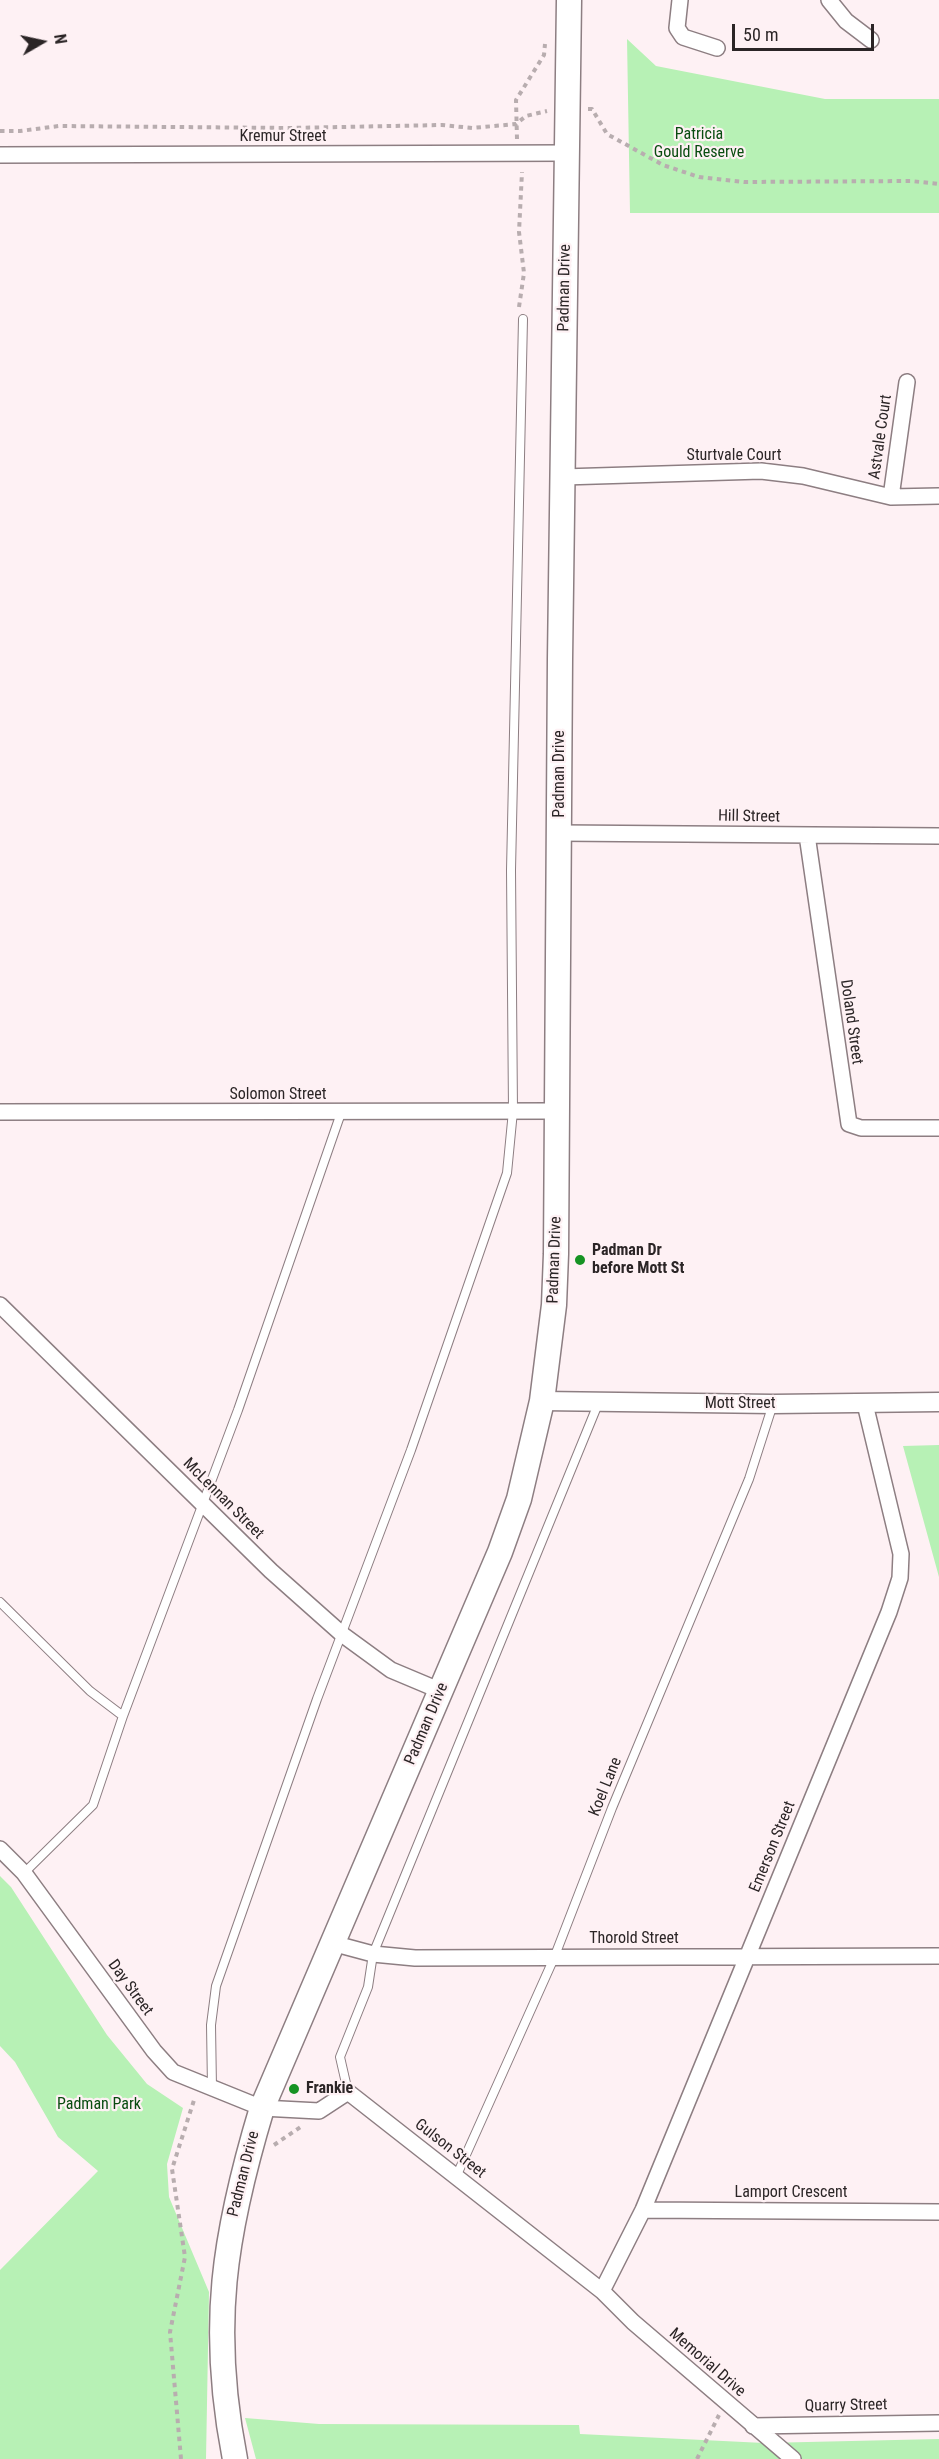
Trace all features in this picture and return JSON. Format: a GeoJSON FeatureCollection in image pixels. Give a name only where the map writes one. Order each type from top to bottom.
{"type":"FeatureCollection","features":[{"type":"Feature","properties":{"kind":"main road","name":"Padman Drive"},"geometry":{"type":"LineString","coordinates":[[235,2459],[222,2374],[224,2272],[241,2180],[262,2108],[500,1552],[519,1499],[542,1401],[554,1305],[569,0]]}},
{"type":"Feature","properties":{"kind":"street"},"geometry":{"type":"LineString","coordinates":[[680,0],[677,28],[683,37],[717,48]]}},
{"type":"Feature","properties":{"kind":"street"},"geometry":{"type":"LineString","coordinates":[[829,0],[846,21],[871,40]]}},
{"type":"Feature","properties":{"kind":"street","name":"Kremur Street"},"geometry":{"type":"LineString","coordinates":[[0,155],[566,153]]}},
{"type":"Feature","properties":{"kind":"street","name":"Astvale Court"},"geometry":{"type":"LineString","coordinates":[[891,497],[907,382]]}},
{"type":"Feature","properties":{"kind":"street","name":"Sturtvale Court"},"geometry":{"type":"LineString","coordinates":[[563,477],[761,471],[803,476],[891,497],[939,496]]}},
{"type":"Feature","properties":{"kind":"street","name":"Hill Street"},"geometry":{"type":"LineString","coordinates":[[559,833],[939,836]]}},
{"type":"Feature","properties":{"kind":"street","name":"Doland Street"},"geometry":{"type":"LineString","coordinates":[[807,835],[849,1124],[861,1128],[939,1128]]}},
{"type":"Feature","properties":{"kind":"street","name":"Solomon Street"},"geometry":{"type":"LineString","coordinates":[[0,1112],[557,1111]]}},
{"type":"Feature","properties":{"kind":"street","name":"McLennan Street"},"geometry":{"type":"LineString","coordinates":[[0,1305],[271,1571],[343,1635],[391,1670],[441,1691]]}},
{"type":"Feature","properties":{"kind":"street","name":"Mott Street"},"geometry":{"type":"LineString","coordinates":[[542,1401],[598,1404],[865,1404],[939,1401]]}},
{"type":"Feature","properties":{"kind":"street","name":"Emerson Street"},"geometry":{"type":"LineString","coordinates":[[602,2291],[643,2210],[889,1612],[900,1578],[901,1554],[865,1404]]}},
{"type":"Feature","properties":{"kind":"street","name":"Day Street"},"geometry":{"type":"LineString","coordinates":[[0,1849],[24,1873],[154,2051],[173,2072],[205,2087],[262,2108]]}},
{"type":"Feature","properties":{"kind":"street","name":"Thorold Street"},"geometry":{"type":"LineString","coordinates":[[332,1943],[373,1954],[415,1958],[939,1956]]}},
{"type":"Feature","properties":{"kind":"street"},"geometry":{"type":"LineString","coordinates":[[262,2108],[319,2111],[348,2092]]}},
{"type":"Feature","properties":{"kind":"street","name":"Gulson Street"},"geometry":{"type":"LineString","coordinates":[[348,2092],[602,2291]]}},
{"type":"Feature","properties":{"kind":"street","name":"Lamport Crescent"},"geometry":{"type":"LineString","coordinates":[[643,2210],[939,2212]]}},
{"type":"Feature","properties":{"kind":"street","name":"Memorial Drive"},"geometry":{"type":"LineString","coordinates":[[602,2291],[633,2322],[726,2404],[793,2459]]}},
{"type":"Feature","properties":{"kind":"street","name":"Quarry Street"},"geometry":{"type":"LineString","coordinates":[[753,2426],[939,2422]]}},
{"type":"Feature","properties":{"kind":"lane"},"geometry":{"type":"LineString","coordinates":[[205,2087],[216,1986],[317,1698],[343,1635],[500,1197],[511,1146],[513,1111],[512,870],[523,319]]}},
{"type":"Feature","properties":{"kind":"lane"},"geometry":{"type":"LineString","coordinates":[[24,1873],[93,1805],[123,1716],[253,1367],[341,1113]]}},
{"type":"Feature","properties":{"kind":"lane"},"geometry":{"type":"LineString","coordinates":[[348,2092],[340,2057],[368,1987],[373,1954],[598,1404]]}},
{"type":"Feature","properties":{"kind":"lane","name":"Koel Lane"},"geometry":{"type":"LineString","coordinates":[[456,2177],[554,1958],[612,1808],[749,1479],[773,1404]]}},
{"type":"Feature","properties":{"kind":"lane"},"geometry":{"type":"LineString","coordinates":[[0,1602],[90,1691],[123,1716]]}},
{"type":"Feature","properties":{"kind":"path"},"geometry":{"type":"LineString","coordinates":[[517,140],[516,100],[544,55],[546,35]]}},
{"type":"Feature","properties":{"kind":"path"},"geometry":{"type":"LineString","coordinates":[[591,109],[607,134],[663,165],[699,177],[744,182],[911,181],[939,184]]}},
{"type":"Feature","properties":{"kind":"path"},"geometry":{"type":"LineString","coordinates":[[0,131],[59,126],[290,128],[442,125],[472,128],[516,124],[526,116],[549,110]]}},
{"type":"Feature","properties":{"kind":"path"},"geometry":{"type":"LineString","coordinates":[[522,172],[519,232],[525,273],[518,304],[523,319]]}},
{"type":"Feature","properties":{"kind":"path"},"geometry":{"type":"LineString","coordinates":[[181,2459],[170,2332],[185,2257],[172,2169],[205,2087]]}},
{"type":"Feature","properties":{"kind":"path"},"geometry":{"type":"LineString","coordinates":[[268,2148],[302,2128],[306,2110]]}},
{"type":"Feature","properties":{"kind":"path"},"geometry":{"type":"LineString","coordinates":[[698,2459],[715,2420],[726,2404]]}},
{"type":"Feature","properties":{"kind":"green space","name":"Patricia Gould Reserve"},"geometry":{"type":"Polygon","coordinates":[[[627,39],[656,66],[825,99],[939,99],[939,213],[630,213],[627,39]]]}},
{"type":"Feature","properties":{"kind":"green space"},"geometry":{"type":"Polygon","coordinates":[[[939,1445],[939,1577],[903,1446],[939,1445]]]}},
{"type":"Feature","properties":{"kind":"green space","name":"Padman Park"},"geometry":{"type":"Polygon","coordinates":[[[0,1876],[11,1887],[107,2035],[147,2084],[183,2108],[167,2164],[169,2197],[209,2292],[206,2459],[0,2459],[0,2270],[98,2171],[58,2137],[15,2062],[0,2046],[0,1876]]]}},
{"type":"Feature","properties":{"kind":"green space"},"geometry":{"type":"Polygon","coordinates":[[[245,2418],[319,2424],[579,2425],[580,2434],[764,2443],[939,2439],[939,2459],[256,2459],[245,2418]]]}},
{"type":"Feature","properties":{"kind":"place","name":"Padman Dr before Mott St"},"geometry":{"type":"Point","coordinates":[580,1260]}},
{"type":"Feature","properties":{"kind":"place","name":"Frankie"},"geometry":{"type":"Point","coordinates":[294,2089]}}]}
